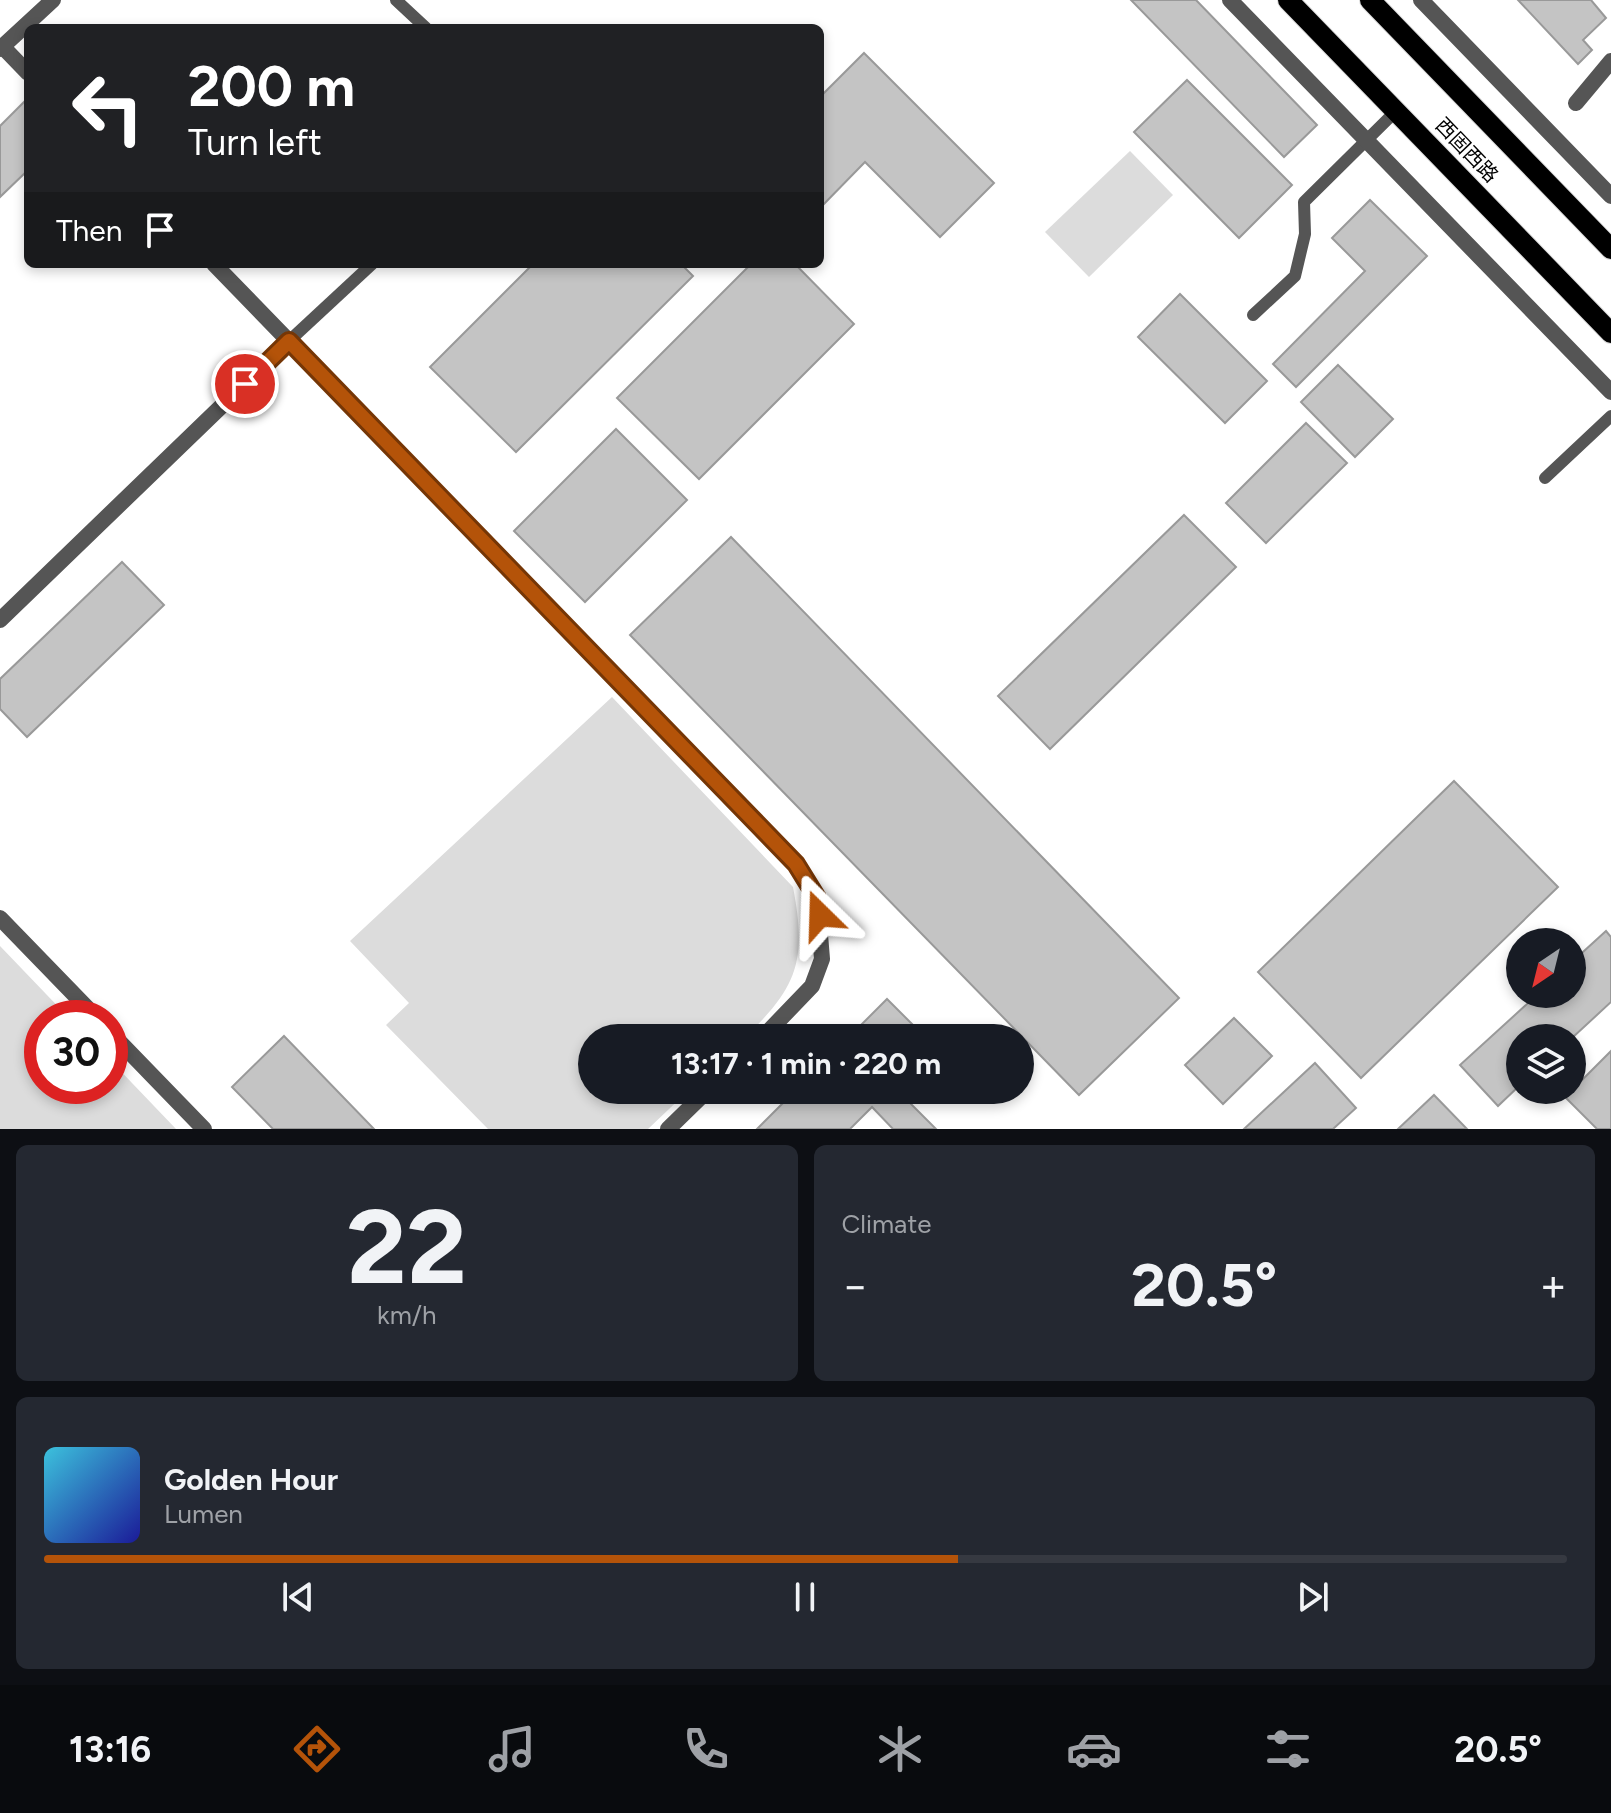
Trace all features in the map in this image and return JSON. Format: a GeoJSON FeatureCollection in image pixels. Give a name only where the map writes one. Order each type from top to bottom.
{"type":"FeatureCollection","features":[{"type":"Feature","properties":{"kind":"main road","name":"西固西路"},"geometry":{"type":"LineString","coordinates":[[1288,0],[1611,333]]}},
{"type":"Feature","properties":{"kind":"main road","name":"西固西路"},"geometry":{"type":"LineString","coordinates":[[1370,0],[1611,249]]}},
{"type":"Feature","properties":{"kind":"street"},"geometry":{"type":"LineString","coordinates":[[27,24],[53,0]]}},
{"type":"Feature","properties":{"kind":"street"},"geometry":{"type":"LineString","coordinates":[[1230,0],[1611,392]]}},
{"type":"Feature","properties":{"kind":"street"},"geometry":{"type":"LineString","coordinates":[[1421,0],[1611,196]]}},
{"type":"Feature","properties":{"kind":"street"},"geometry":{"type":"LineString","coordinates":[[24,27],[1,48],[24,69]]}},
{"type":"Feature","properties":{"kind":"street"},"geometry":{"type":"LineString","coordinates":[[1576,103],[1611,61]]}},
{"type":"Feature","properties":{"kind":"street"},"geometry":{"type":"LineString","coordinates":[[218,268],[796,864],[817,898],[822,959],[812,986],[775,1024]]}},
{"type":"Feature","properties":{"kind":"street"},"geometry":{"type":"LineString","coordinates":[[0,620],[289,341]]}},
{"type":"Feature","properties":{"kind":"street"},"geometry":{"type":"LineString","coordinates":[[0,918],[80,1000]]}},
{"type":"Feature","properties":{"kind":"street"},"geometry":{"type":"LineString","coordinates":[[128,1051],[204,1129]]}},
{"type":"Feature","properties":{"kind":"street"},"geometry":{"type":"LineString","coordinates":[[668,1129],[694,1104]]}},
{"type":"Feature","properties":{"kind":"lane"},"geometry":{"type":"LineString","coordinates":[[396,0],[422,24]]}},
{"type":"Feature","properties":{"kind":"lane"},"geometry":{"type":"LineString","coordinates":[[1253,315],[1295,276],[1305,234],[1304,202],[1396,111]]}},
{"type":"Feature","properties":{"kind":"lane"},"geometry":{"type":"LineString","coordinates":[[289,341],[368,268]]}},
{"type":"Feature","properties":{"kind":"lane"},"geometry":{"type":"LineString","coordinates":[[1545,478],[1611,416]]}},
{"type":"Feature","properties":{"kind":"shaded area"},"geometry":{"type":"Polygon","coordinates":[[[1130,151],[1173,195],[1089,277],[1045,232],[1130,151]]]}},
{"type":"Feature","properties":{"kind":"shaded area"},"geometry":{"type":"Polygon","coordinates":[[[612,697],[793,887],[799,934],[794,971],[787,987],[758,1024],[578,1024],[578,1104],[674,1104],[648,1129],[488,1129],[386,1025],[409,1003],[350,941],[612,697]]]}},
{"type":"Feature","properties":{"kind":"shaded area"},"geometry":{"type":"Polygon","coordinates":[[[0,946],[52,1000],[24,1000],[24,1104],[128,1104],[128,1079],[176,1129],[0,1129],[0,946]]]}},
{"type":"Feature","properties":{"kind":"building"},"geometry":{"type":"Polygon","coordinates":[[[1131,0],[1196,0],[1317,125],[1284,157],[1131,0]]]}},
{"type":"Feature","properties":{"kind":"building"},"geometry":{"type":"Polygon","coordinates":[[[1518,0],[1591,0],[1606,18],[1583,40],[1592,50],[1578,64],[1518,0]]]}},
{"type":"Feature","properties":{"kind":"building"},"geometry":{"type":"Polygon","coordinates":[[[864,53],[994,183],[940,237],[865,162],[824,204],[824,93],[864,53]]]}},
{"type":"Feature","properties":{"kind":"building"},"geometry":{"type":"Polygon","coordinates":[[[1187,80],[1292,185],[1239,238],[1134,132],[1187,80]]]}},
{"type":"Feature","properties":{"kind":"building"},"geometry":{"type":"Polygon","coordinates":[[[24,102],[24,174],[0,197],[0,126],[24,102]]]}},
{"type":"Feature","properties":{"kind":"building"},"geometry":{"type":"Polygon","coordinates":[[[1370,200],[1427,256],[1296,387],[1273,364],[1365,271],[1332,238],[1370,200]]]}},
{"type":"Feature","properties":{"kind":"building"},"geometry":{"type":"Polygon","coordinates":[[[529,268],[685,268],[693,276],[516,452],[430,367],[529,268]]]}},
{"type":"Feature","properties":{"kind":"building"},"geometry":{"type":"Polygon","coordinates":[[[747,268],[799,268],[854,324],[699,479],[617,398],[747,268]]]}},
{"type":"Feature","properties":{"kind":"building"},"geometry":{"type":"Polygon","coordinates":[[[1180,294],[1267,381],[1225,423],[1138,337],[1180,294]]]}},
{"type":"Feature","properties":{"kind":"building"},"geometry":{"type":"Polygon","coordinates":[[[1338,365],[1393,419],[1355,457],[1301,402],[1338,365]]]}},
{"type":"Feature","properties":{"kind":"building"},"geometry":{"type":"Polygon","coordinates":[[[1306,423],[1347,463],[1266,543],[1226,503],[1306,423]]]}},
{"type":"Feature","properties":{"kind":"building"},"geometry":{"type":"Polygon","coordinates":[[[616,429],[687,500],[585,602],[514,531],[616,429]]]}},
{"type":"Feature","properties":{"kind":"building"},"geometry":{"type":"Polygon","coordinates":[[[1184,515],[1236,567],[1050,749],[998,696],[1184,515]]]}},
{"type":"Feature","properties":{"kind":"building"},"geometry":{"type":"Polygon","coordinates":[[[731,537],[1179,998],[1079,1095],[1034,1049],[1034,1024],[1010,1024],[630,635],[731,537]]]}},
{"type":"Feature","properties":{"kind":"building"},"geometry":{"type":"Polygon","coordinates":[[[122,562],[164,605],[27,737],[0,709],[0,679],[122,562]]]}},
{"type":"Feature","properties":{"kind":"building"},"geometry":{"type":"Polygon","coordinates":[[[1454,781],[1558,887],[1516,928],[1506,928],[1506,937],[1361,1078],[1258,972],[1454,781]]]}},
{"type":"Feature","properties":{"kind":"building"},"geometry":{"type":"Polygon","coordinates":[[[1606,931],[1611,937],[1611,1002],[1586,1025],[1506,1024],[1506,1098],[1498,1106],[1460,1065],[1523,1008],[1586,1008],[1586,949],[1606,931]]]}},
{"type":"Feature","properties":{"kind":"building"},"geometry":{"type":"Polygon","coordinates":[[[887,999],[912,1024],[862,1024],[887,999]]]}},
{"type":"Feature","properties":{"kind":"building"},"geometry":{"type":"Polygon","coordinates":[[[1234,1018],[1272,1056],[1223,1104],[1185,1065],[1234,1018]]]}},
{"type":"Feature","properties":{"kind":"building"},"geometry":{"type":"Polygon","coordinates":[[[284,1036],[374,1129],[273,1129],[232,1087],[284,1036]]]}},
{"type":"Feature","properties":{"kind":"building"},"geometry":{"type":"Polygon","coordinates":[[[1611,1051],[1611,1129],[1597,1129],[1572,1104],[1586,1104],[1586,1076],[1611,1051]]]}},
{"type":"Feature","properties":{"kind":"building"},"geometry":{"type":"Polygon","coordinates":[[[1315,1063],[1356,1108],[1333,1129],[1244,1129],[1315,1063]]]}},
{"type":"Feature","properties":{"kind":"building"},"geometry":{"type":"Polygon","coordinates":[[[1434,1095],[1467,1129],[1398,1129],[1434,1095]]]}},
{"type":"Feature","properties":{"kind":"building"},"geometry":{"type":"Polygon","coordinates":[[[782,1104],[911,1104],[936,1129],[893,1129],[872,1107],[850,1129],[757,1129],[782,1104]]]}},
{"type":"Feature","properties":{"kind":"route"},"geometry":{"type":"LineString","coordinates":[[245,384],[289,341],[796,864],[817,898],[820,915]]}}]}
